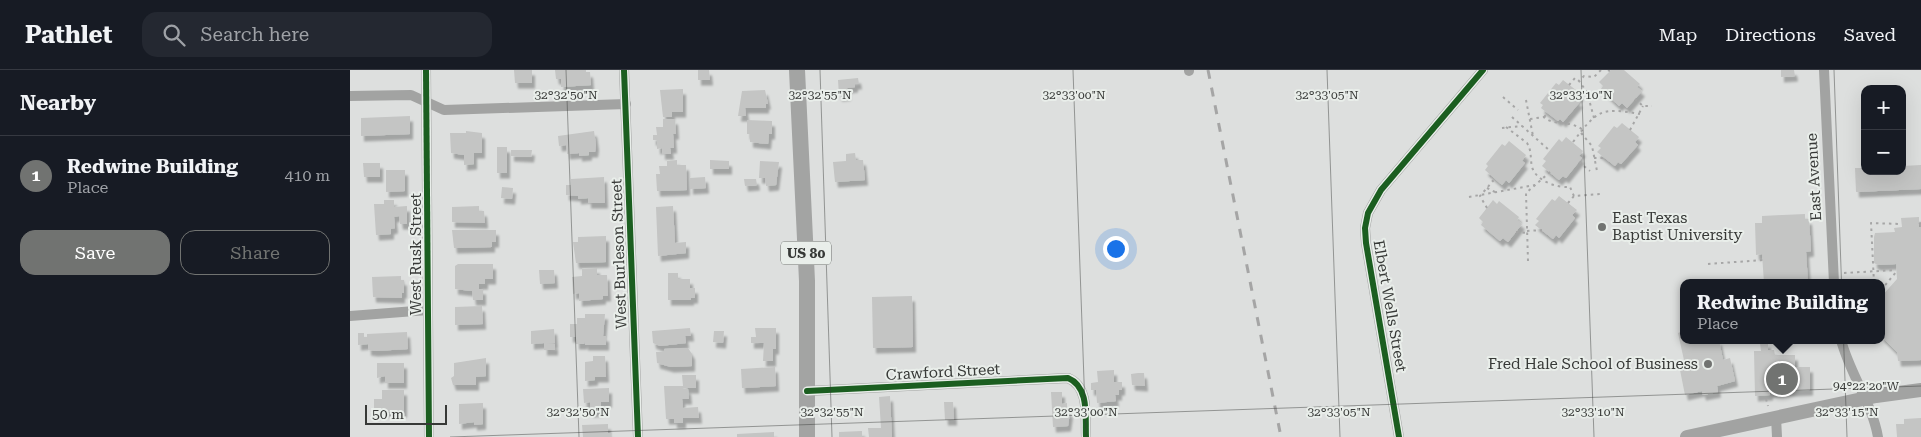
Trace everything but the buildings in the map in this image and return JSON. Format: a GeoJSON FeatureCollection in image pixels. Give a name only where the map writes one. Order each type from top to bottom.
{"type":"FeatureCollection","features":[{"type":"Feature","properties":{"kind":"highway","name":"US 80"},"geometry":{"type":"LineString","coordinates":[[797,70],[806,264],[807,437]]}},
{"type":"Feature","properties":{"kind":"main road"},"geometry":{"type":"LineString","coordinates":[[1688,437],[1772,412],[1921,390]]}},
{"type":"Feature","properties":{"kind":"street","name":"West Rusk Street"},"geometry":{"type":"LineString","coordinates":[[426,70],[428,437]]}},
{"type":"Feature","properties":{"kind":"street","name":"West Burleson Street"},"geometry":{"type":"LineString","coordinates":[[624,70],[638,437]]}},
{"type":"Feature","properties":{"kind":"street","name":"Elbert Wells Street"},"geometry":{"type":"LineString","coordinates":[[1399,437],[1366,243],[1366,220],[1370,206],[1392,175],[1483,70]]}},
{"type":"Feature","properties":{"kind":"street","name":"East Avenue"},"geometry":{"type":"LineString","coordinates":[[1824,70],[1833,278]]}},
{"type":"Feature","properties":{"kind":"street"},"geometry":{"type":"LineString","coordinates":[[350,96],[411,95],[444,110],[626,104]]}},
{"type":"Feature","properties":{"kind":"street"},"geometry":{"type":"LineString","coordinates":[[350,316],[428,310]]}},
{"type":"Feature","properties":{"kind":"street"},"geometry":{"type":"LineString","coordinates":[[1842,344],[1849,366],[1872,414],[1878,437]]}},
{"type":"Feature","properties":{"kind":"street","name":"Crawford Street"},"geometry":{"type":"LineString","coordinates":[[807,390],[1068,378],[1078,384],[1084,399],[1086,437]]}},
{"type":"Feature","properties":{"kind":"street"},"geometry":{"type":"LineString","coordinates":[[1772,412],[1777,437]]}},
{"type":"Feature","properties":{"kind":"path"},"geometry":{"type":"LineString","coordinates":[[1580,81],[1584,76],[1594,77],[1599,71]]}},
{"type":"Feature","properties":{"kind":"path"},"geometry":{"type":"LineString","coordinates":[[1569,85],[1575,78],[1580,81],[1587,92],[1594,119]]}},
{"type":"Feature","properties":{"kind":"path"},"geometry":{"type":"LineString","coordinates":[[1503,97],[1518,110]]}},
{"type":"Feature","properties":{"kind":"path"},"geometry":{"type":"LineString","coordinates":[[1636,99],[1643,106],[1652,106]]}},
{"type":"Feature","properties":{"kind":"path"},"geometry":{"type":"LineString","coordinates":[[1526,100],[1533,136]]}},
{"type":"Feature","properties":{"kind":"path"},"geometry":{"type":"LineString","coordinates":[[1630,130],[1643,106]]}},
{"type":"Feature","properties":{"kind":"path"},"geometry":{"type":"LineString","coordinates":[[1573,142],[1594,119],[1608,110],[1640,114]]}},
{"type":"Feature","properties":{"kind":"path"},"geometry":{"type":"LineString","coordinates":[[1530,119],[1544,117],[1548,113]]}},
{"type":"Feature","properties":{"kind":"path"},"geometry":{"type":"LineString","coordinates":[[1512,117],[1550,151]]}},
{"type":"Feature","properties":{"kind":"path"},"geometry":{"type":"LineString","coordinates":[[1544,117],[1551,122],[1576,124],[1583,130]]}},
{"type":"Feature","properties":{"kind":"path"},"geometry":{"type":"LineString","coordinates":[[1502,128],[1522,126]]}},
{"type":"Feature","properties":{"kind":"path"},"geometry":{"type":"LineString","coordinates":[[1506,127],[1527,143],[1532,169],[1542,179],[1561,188],[1570,187],[1574,196]]}},
{"type":"Feature","properties":{"kind":"path"},"geometry":{"type":"LineString","coordinates":[[1581,132],[1589,140],[1596,171]]}},
{"type":"Feature","properties":{"kind":"path"},"geometry":{"type":"LineString","coordinates":[[1594,158],[1603,160],[1605,158]]}},
{"type":"Feature","properties":{"kind":"path"},"geometry":{"type":"LineString","coordinates":[[1579,162],[1590,171]]}},
{"type":"Feature","properties":{"kind":"path"},"geometry":{"type":"LineString","coordinates":[[1528,261],[1526,193],[1550,172]]}},
{"type":"Feature","properties":{"kind":"path"},"geometry":{"type":"LineString","coordinates":[[1480,196],[1493,181],[1490,177],[1492,176]]}},
{"type":"Feature","properties":{"kind":"path"},"geometry":{"type":"LineString","coordinates":[[1469,197],[1535,185]]}},
{"type":"Feature","properties":{"kind":"path"},"geometry":{"type":"LineString","coordinates":[[1487,188],[1495,192]]}},
{"type":"Feature","properties":{"kind":"path"},"geometry":{"type":"LineString","coordinates":[[1568,203],[1574,196],[1601,194]]}},
{"type":"Feature","properties":{"kind":"path"},"geometry":{"type":"LineString","coordinates":[[1480,196],[1487,208]]}},
{"type":"Feature","properties":{"kind":"path"},"geometry":{"type":"LineString","coordinates":[[1874,279],[1871,223],[1901,224]]}},
{"type":"Feature","properties":{"kind":"path"},"geometry":{"type":"LineString","coordinates":[[1516,232],[1542,230]]}},
{"type":"Feature","properties":{"kind":"path"},"geometry":{"type":"LineString","coordinates":[[1708,264],[1763,260]]}},
{"type":"Feature","properties":{"kind":"path"},"geometry":{"type":"LineString","coordinates":[[1833,278],[1874,271],[1896,271],[1885,285]]}},
{"type":"Feature","properties":{"kind":"path"},"geometry":{"type":"LineString","coordinates":[[1766,399],[1772,412]]}},
{"type":"Feature","properties":{"kind":"railway"},"geometry":{"type":"LineString","coordinates":[[1208,70],[1281,437]]}},
{"type":"Feature","properties":{"kind":"cycle path"},"geometry":{"type":"LineString","coordinates":[[426,70],[429,437]]}},
{"type":"Feature","properties":{"kind":"cycle path"},"geometry":{"type":"LineString","coordinates":[[624,70],[638,437]]}},
{"type":"Feature","properties":{"kind":"cycle path"},"geometry":{"type":"LineString","coordinates":[[1399,437],[1366,243],[1365,228],[1368,213],[1381,190],[1483,70]]}},
{"type":"Feature","properties":{"kind":"cycle path"},"geometry":{"type":"LineString","coordinates":[[807,391],[1068,378],[1075,382],[1083,396],[1086,412],[1086,437]]}},
{"type":"Feature","properties":{"kind":"place","name":"East Texas Baptist University"},"geometry":{"type":"Point","coordinates":[1602,227]}},
{"type":"Feature","properties":{"kind":"place","name":"Fred Hale School of Business"},"geometry":{"type":"Point","coordinates":[1708,364]}},
{"type":"Feature","properties":{"kind":"place","name":"Redwine Building"},"geometry":{"type":"Point","coordinates":[1782,379]}}]}
